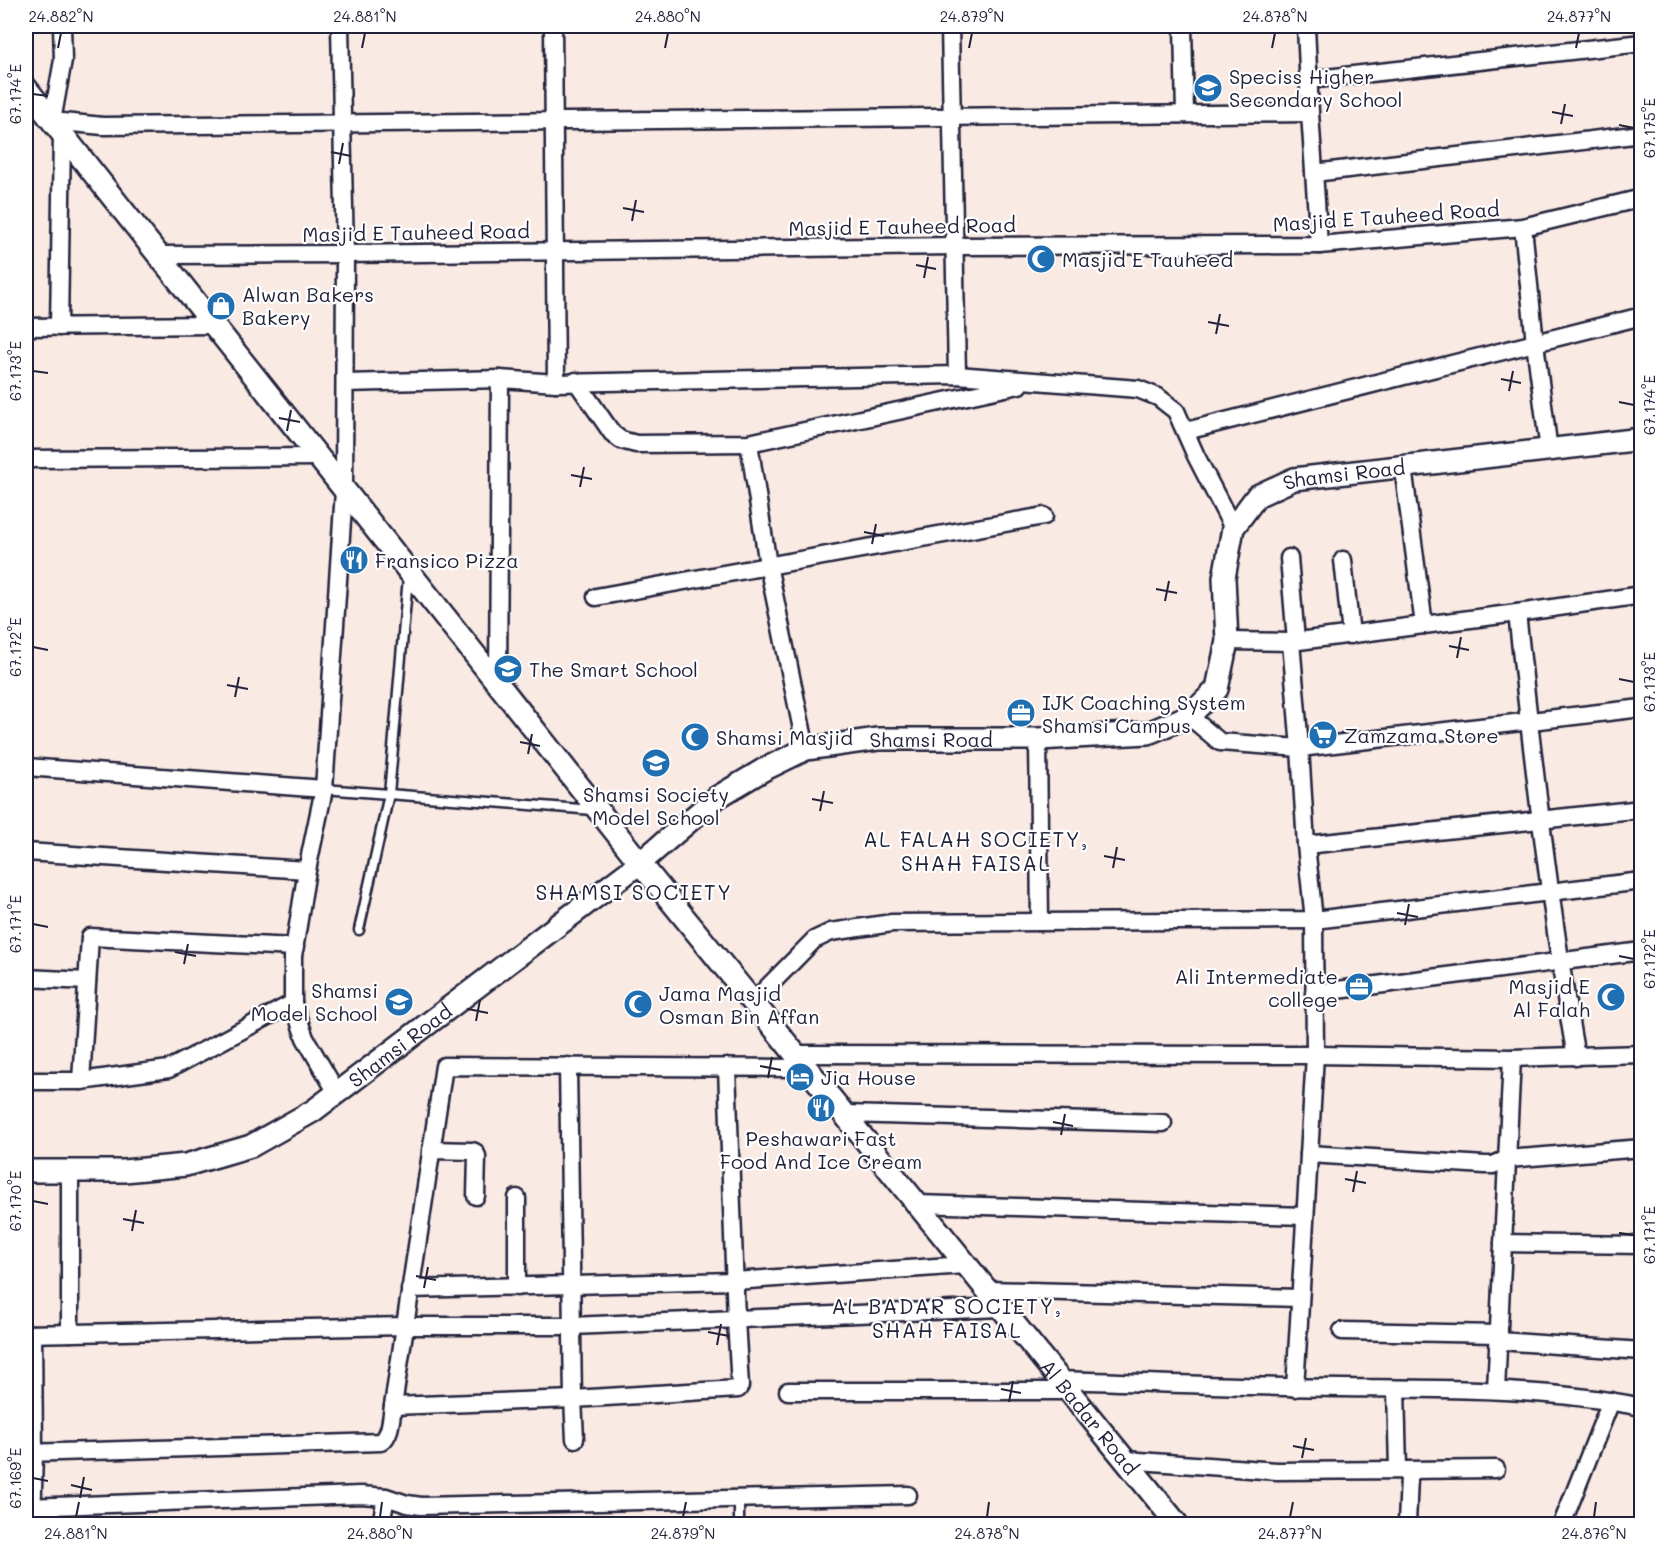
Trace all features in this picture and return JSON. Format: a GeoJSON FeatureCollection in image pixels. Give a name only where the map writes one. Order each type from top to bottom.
{"type":"FeatureCollection","features":[{"type":"Feature","properties":{"kind":"street"},"geometry":{"type":"LineString","coordinates":[[59,327],[57,128],[63,60],[62,26]]}},
{"type":"Feature","properties":{"kind":"street"},"geometry":{"type":"LineString","coordinates":[[337,1093],[305,1038],[292,1003],[295,947],[307,870],[324,789],[344,491],[345,254],[340,26]]}},
{"type":"Feature","properties":{"kind":"street"},"geometry":{"type":"LineString","coordinates":[[553,26],[556,382]]}},
{"type":"Feature","properties":{"kind":"street"},"geometry":{"type":"LineString","coordinates":[[950,26],[957,375]]}},
{"type":"Feature","properties":{"kind":"street"},"geometry":{"type":"LineString","coordinates":[[1183,26],[1185,114]]}},
{"type":"Feature","properties":{"kind":"street"},"geometry":{"type":"LineString","coordinates":[[1306,26],[1318,245]]}},
{"type":"Feature","properties":{"kind":"street"},"geometry":{"type":"LineString","coordinates":[[1308,80],[1641,43]]}},
{"type":"Feature","properties":{"kind":"street","name":"Al Badar Road"},"geometry":{"type":"LineString","coordinates":[[27,95],[57,128],[640,864],[1177,1524]]}},
{"type":"Feature","properties":{"kind":"street"},"geometry":{"type":"LineString","coordinates":[[57,128],[1310,112]]}},
{"type":"Feature","properties":{"kind":"street"},"geometry":{"type":"LineString","coordinates":[[1314,173],[1641,134]]}},
{"type":"Feature","properties":{"kind":"street","name":"Masjid E Tauheed Road"},"geometry":{"type":"LineString","coordinates":[[158,255],[955,246],[1318,245],[1523,227],[1641,198]]}},
{"type":"Feature","properties":{"kind":"street"},"geometry":{"type":"LineString","coordinates":[[1523,227],[1549,451]]}},
{"type":"Feature","properties":{"kind":"street"},"geometry":{"type":"LineString","coordinates":[[1186,431],[1641,316]]}},
{"type":"Feature","properties":{"kind":"street"},"geometry":{"type":"LineString","coordinates":[[26,327],[213,325]]}},
{"type":"Feature","properties":{"kind":"street"},"geometry":{"type":"LineString","coordinates":[[345,383],[500,379],[556,382],[957,375],[1138,389],[1158,397],[1176,411],[1233,528]]}},
{"type":"Feature","properties":{"kind":"street"},"geometry":{"type":"LineString","coordinates":[[498,683],[500,379]]}},
{"type":"Feature","properties":{"kind":"street"},"geometry":{"type":"LineString","coordinates":[[576,381],[612,433],[621,440],[636,444],[749,443],[1036,381]]}},
{"type":"Feature","properties":{"kind":"street","name":"Shamsi Road"},"geometry":{"type":"LineString","coordinates":[[26,1171],[124,1171],[186,1165],[251,1146],[314,1111],[640,864],[716,798],[763,770],[806,749],[878,739],[1038,739],[1148,733],[1189,716],[1217,689],[1227,641],[1224,578],[1233,528],[1257,496],[1294,480],[1641,439]]}},
{"type":"Feature","properties":{"kind":"street"},"geometry":{"type":"LineString","coordinates":[[749,443],[768,565],[806,749]]}},
{"type":"Feature","properties":{"kind":"street"},"geometry":{"type":"LineString","coordinates":[[26,459],[318,457]]}},
{"type":"Feature","properties":{"kind":"street"},"geometry":{"type":"LineString","coordinates":[[1403,467],[1424,625]]}},
{"type":"Feature","properties":{"kind":"street"},"geometry":{"type":"LineString","coordinates":[[596,597],[1044,516]]}},
{"type":"Feature","properties":{"kind":"street"},"geometry":{"type":"LineString","coordinates":[[1289,558],[1306,844],[1314,920],[1315,1055],[1295,1388]]}},
{"type":"Feature","properties":{"kind":"street"},"geometry":{"type":"LineString","coordinates":[[1343,560],[1351,635]]}},
{"type":"Feature","properties":{"kind":"street"},"geometry":{"type":"LineString","coordinates":[[1227,641],[1293,642],[1641,595]]}},
{"type":"Feature","properties":{"kind":"street"},"geometry":{"type":"LineString","coordinates":[[1517,613],[1559,962],[1576,1057]]}},
{"type":"Feature","properties":{"kind":"street"},"geometry":{"type":"LineString","coordinates":[[1189,716],[1220,742],[1300,748],[1641,708]]}},
{"type":"Feature","properties":{"kind":"street"},"geometry":{"type":"LineString","coordinates":[[1038,739],[1040,922]]}},
{"type":"Feature","properties":{"kind":"street"},"geometry":{"type":"LineString","coordinates":[[26,767],[324,789]]}},
{"type":"Feature","properties":{"kind":"street"},"geometry":{"type":"LineString","coordinates":[[1306,844],[1641,809]]}},
{"type":"Feature","properties":{"kind":"street"},"geometry":{"type":"LineString","coordinates":[[26,852],[307,870]]}},
{"type":"Feature","properties":{"kind":"street"},"geometry":{"type":"LineString","coordinates":[[753,1002],[814,940],[831,932],[892,923],[1314,920],[1641,881]]}},
{"type":"Feature","properties":{"kind":"street"},"geometry":{"type":"LineString","coordinates":[[81,1081],[90,937],[295,947]]}},
{"type":"Feature","properties":{"kind":"street"},"geometry":{"type":"LineString","coordinates":[[1314,993],[1641,951]]}},
{"type":"Feature","properties":{"kind":"street"},"geometry":{"type":"LineString","coordinates":[[26,978],[87,981]]}},
{"type":"Feature","properties":{"kind":"street"},"geometry":{"type":"LineString","coordinates":[[26,1081],[81,1081],[169,1069],[292,1003]]}},
{"type":"Feature","properties":{"kind":"street"},"geometry":{"type":"LineString","coordinates":[[30,1453],[381,1442],[385,1439],[393,1406],[444,1066],[726,1067],[801,1061],[1315,1055],[1512,1058],[1641,1054]]}},
{"type":"Feature","properties":{"kind":"street"},"geometry":{"type":"LineString","coordinates":[[1496,1390],[1512,1058]]}},
{"type":"Feature","properties":{"kind":"street"},"geometry":{"type":"LineString","coordinates":[[568,1066],[575,1438]]}},
{"type":"Feature","properties":{"kind":"street"},"geometry":{"type":"LineString","coordinates":[[393,1406],[573,1399],[738,1389],[740,1386],[726,1067]]}},
{"type":"Feature","properties":{"kind":"street"},"geometry":{"type":"LineString","coordinates":[[845,1114],[1163,1123]]}},
{"type":"Feature","properties":{"kind":"street"},"geometry":{"type":"LineString","coordinates":[[1309,1154],[1485,1166],[1507,1159],[1641,1148]]}},
{"type":"Feature","properties":{"kind":"street"},"geometry":{"type":"LineString","coordinates":[[431,1150],[475,1152],[477,1156],[476,1196]]}},
{"type":"Feature","properties":{"kind":"street"},"geometry":{"type":"LineString","coordinates":[[70,1171],[70,1333]]}},
{"type":"Feature","properties":{"kind":"street"},"geometry":{"type":"LineString","coordinates":[[517,1198],[517,1287]]}},
{"type":"Feature","properties":{"kind":"street"},"geometry":{"type":"LineString","coordinates":[[917,1204],[1305,1216]]}},
{"type":"Feature","properties":{"kind":"street"},"geometry":{"type":"LineString","coordinates":[[1503,1243],[1641,1245]]}},
{"type":"Feature","properties":{"kind":"street"},"geometry":{"type":"LineString","coordinates":[[410,1288],[734,1281],[965,1265]]}},
{"type":"Feature","properties":{"kind":"street"},"geometry":{"type":"LineString","coordinates":[[987,1290],[1300,1298]]}},
{"type":"Feature","properties":{"kind":"street"},"geometry":{"type":"LineString","coordinates":[[32,1524],[29,1507],[29,1334],[405,1326],[572,1326],[1001,1308]]}},
{"type":"Feature","properties":{"kind":"street"},"geometry":{"type":"LineString","coordinates":[[1342,1330],[1499,1337],[1641,1351]]}},
{"type":"Feature","properties":{"kind":"street"},"geometry":{"type":"LineString","coordinates":[[788,1391],[1064,1386],[1496,1390],[1611,1401],[1641,1407]]}},
{"type":"Feature","properties":{"kind":"street"},"geometry":{"type":"LineString","coordinates":[[1396,1389],[1402,1469]]}},
{"type":"Feature","properties":{"kind":"street"},"geometry":{"type":"LineString","coordinates":[[1562,1524],[1611,1401]]}},
{"type":"Feature","properties":{"kind":"street"},"geometry":{"type":"LineString","coordinates":[[1125,1460],[1277,1471],[1496,1469]]}},
{"type":"Feature","properties":{"kind":"street"},"geometry":{"type":"LineString","coordinates":[[1402,1469],[1409,1477],[1407,1524]]}},
{"type":"Feature","properties":{"kind":"street"},"geometry":{"type":"LineString","coordinates":[[29,1507],[332,1495],[386,1497],[421,1506],[908,1495]]}},
{"type":"Feature","properties":{"kind":"street"},"geometry":{"type":"LineString","coordinates":[[381,1524],[386,1497]]}},
{"type":"Feature","properties":{"kind":"lane"},"geometry":{"type":"LineString","coordinates":[[359,930],[389,794],[409,572]]}},
{"type":"Feature","properties":{"kind":"lane"},"geometry":{"type":"LineString","coordinates":[[324,789],[598,811]]}},
{"type":"Feature","properties":{"kind":"lane"},"geometry":{"type":"LineString","coordinates":[[739,1498],[739,1524]]}},
{"type":"Feature","properties":{"kind":"place","name":"Speciss Higher Secondary School"},"geometry":{"type":"Point","coordinates":[1208,88]}},
{"type":"Feature","properties":{"kind":"place","name":"Masjid E Tauheed"},"geometry":{"type":"Point","coordinates":[1041,259]}},
{"type":"Feature","properties":{"kind":"place","name":"Alwan Bakers Bakery"},"geometry":{"type":"Point","coordinates":[221,306]}},
{"type":"Feature","properties":{"kind":"place","name":"Fransico Pizza"},"geometry":{"type":"Point","coordinates":[354,560]}},
{"type":"Feature","properties":{"kind":"place","name":"The Smart School"},"geometry":{"type":"Point","coordinates":[508,669]}},
{"type":"Feature","properties":{"kind":"place","name":"IJK Coaching System Shamsi Campus"},"geometry":{"type":"Point","coordinates":[1021,713]}},
{"type":"Feature","properties":{"kind":"place","name":"Zamzama Store"},"geometry":{"type":"Point","coordinates":[1323,735]}},
{"type":"Feature","properties":{"kind":"place","name":"Shamsi Masjid"},"geometry":{"type":"Point","coordinates":[695,737]}},
{"type":"Feature","properties":{"kind":"place","name":"Shamsi Society Model School"},"geometry":{"type":"Point","coordinates":[656,763]}},
{"type":"Feature","properties":{"kind":"place","name":"Ali Intermediate college"},"geometry":{"type":"Point","coordinates":[1359,987]}},
{"type":"Feature","properties":{"kind":"place","name":"Masjid E Al Falah"},"geometry":{"type":"Point","coordinates":[1611,997]}},
{"type":"Feature","properties":{"kind":"place","name":"Shamsi Model School"},"geometry":{"type":"Point","coordinates":[399,1002]}},
{"type":"Feature","properties":{"kind":"place","name":"Jama Masjid Osman Bin Affan"},"geometry":{"type":"Point","coordinates":[638,1004]}},
{"type":"Feature","properties":{"kind":"place","name":"Jia House"},"geometry":{"type":"Point","coordinates":[800,1077]}},
{"type":"Feature","properties":{"kind":"place","name":"Peshawari Fast Food And Ice Cream"},"geometry":{"type":"Point","coordinates":[821,1108]}},
{"type":"Feature","properties":{"kind":"district","name":"AL FALAH SOCIETY, SHAH FAISAL"},"geometry":{"type":"Point","coordinates":[976,850]}},
{"type":"Feature","properties":{"kind":"district","name":"SHAMSI SOCIETY"},"geometry":{"type":"Point","coordinates":[634,891]}},
{"type":"Feature","properties":{"kind":"district","name":"AL BADAR SOCIETY, SHAH FAISAL"},"geometry":{"type":"Point","coordinates":[947,1317]}}]}
